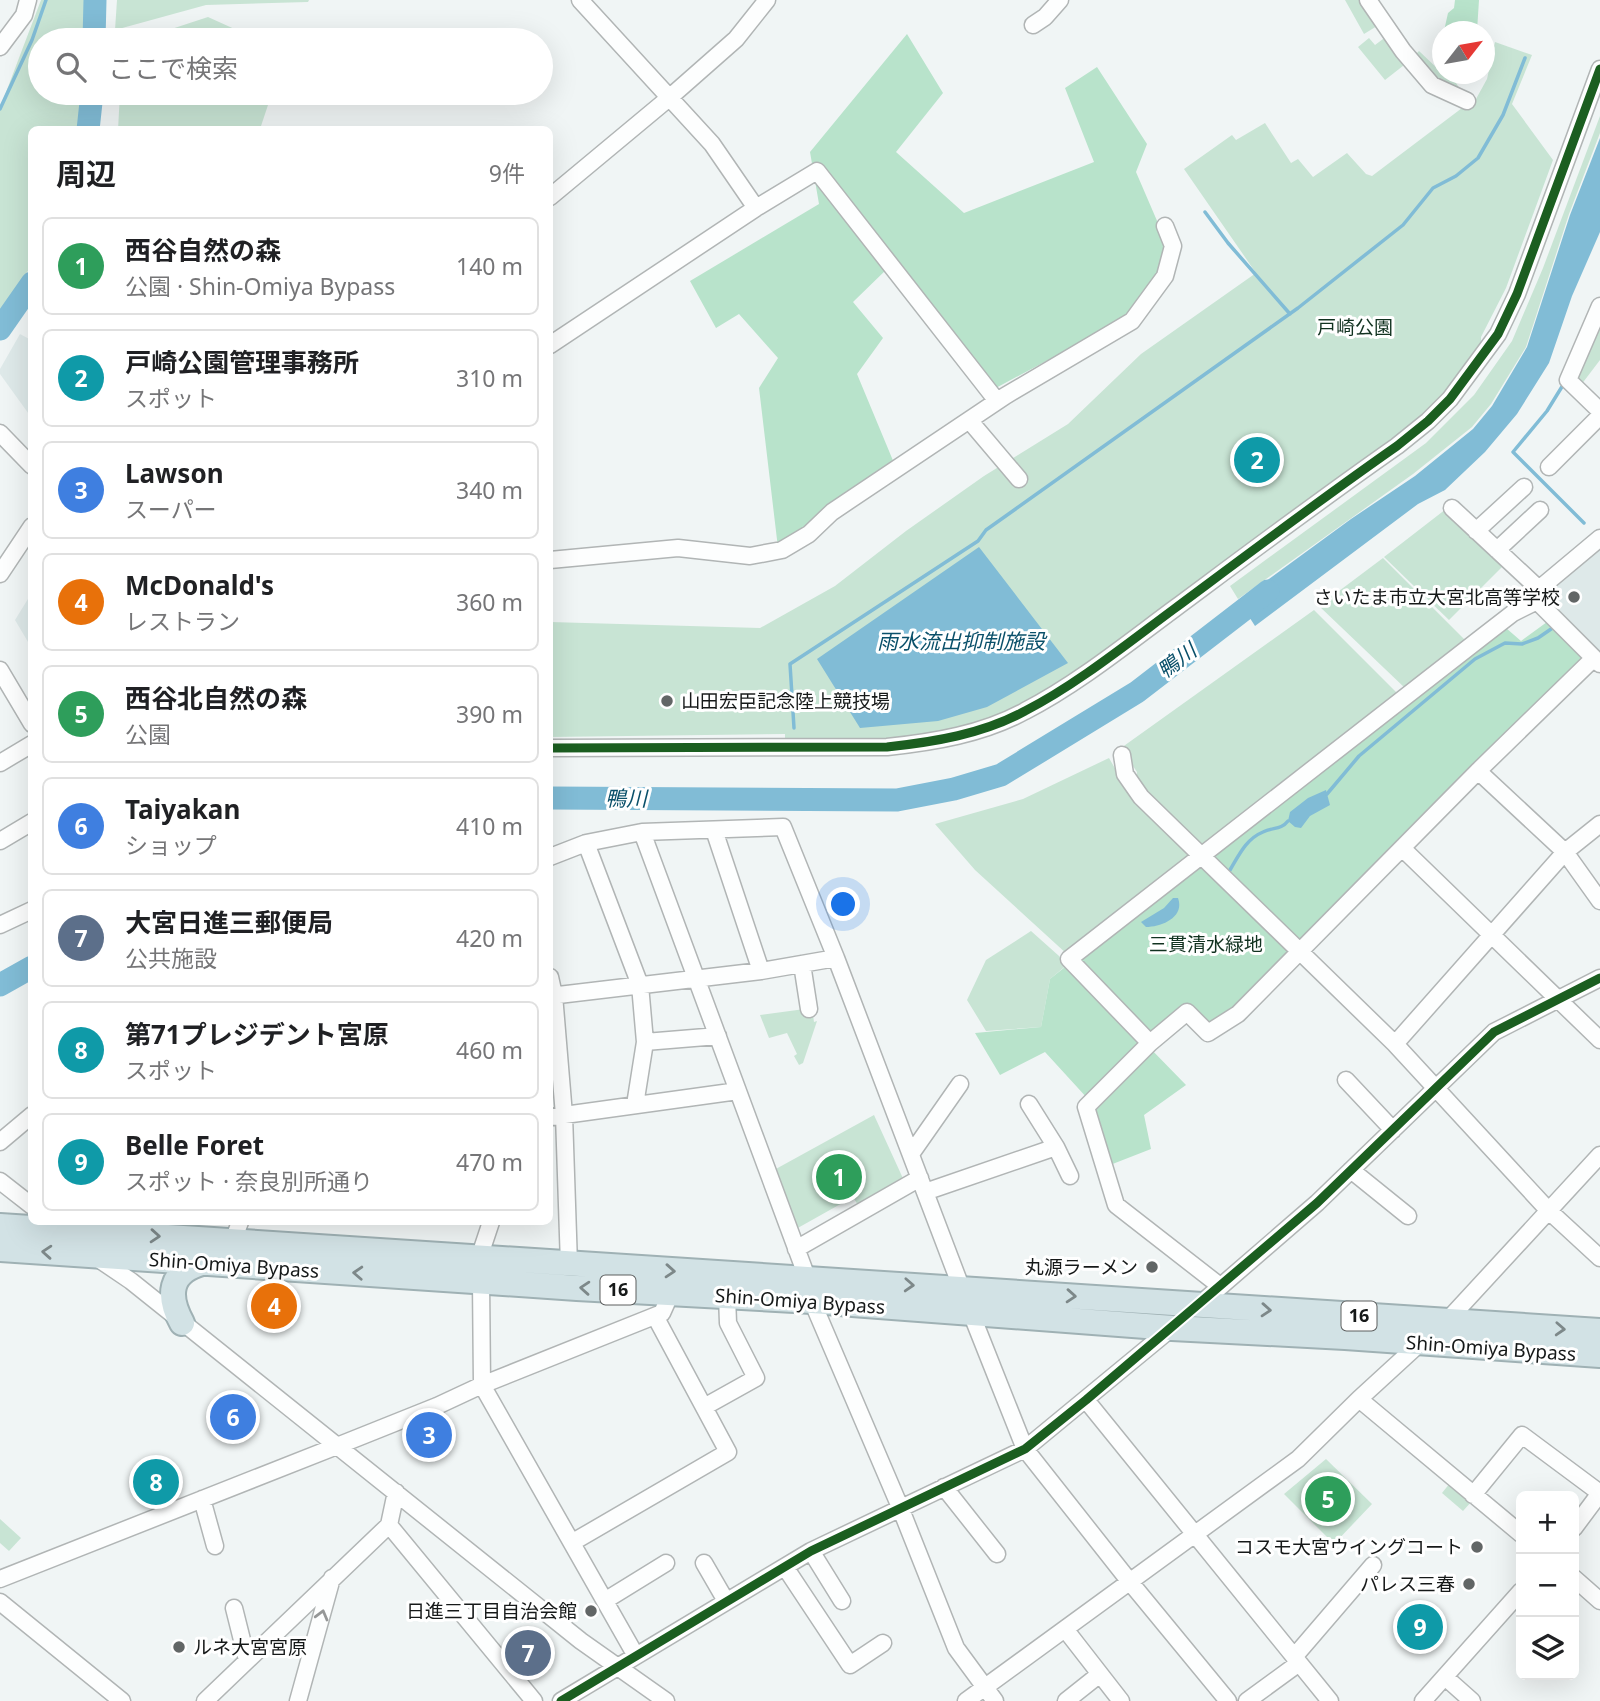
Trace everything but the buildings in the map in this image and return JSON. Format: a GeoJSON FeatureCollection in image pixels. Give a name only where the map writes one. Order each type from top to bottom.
{"type":"FeatureCollection","features":[{"type":"Feature","properties":{"kind":"highway","name":"Shin-Omiya Bypass"},"geometry":{"type":"LineString","coordinates":[[0,1226],[237,1231],[480,1269],[671,1293],[727,1296],[810,1290],[962,1288],[1600,1331]]}},
{"type":"Feature","properties":{"kind":"highway","name":"Shin-Omiya Bypass"},"geometry":{"type":"LineString","coordinates":[[0,1249],[202,1263],[480,1269],[569,1265],[810,1290],[971,1313],[1600,1355]]}},
{"type":"Feature","properties":{"kind":"highway"},"geometry":{"type":"LineString","coordinates":[[182,1323],[173,1305],[175,1282],[186,1269],[202,1263]]}},
{"type":"Feature","properties":{"kind":"street"},"geometry":{"type":"LineString","coordinates":[[1,43],[24,15],[28,0]]}},
{"type":"Feature","properties":{"kind":"street"},"geometry":{"type":"LineString","coordinates":[[580,0],[712,144],[756,208]]}},
{"type":"Feature","properties":{"kind":"street"},"geometry":{"type":"LineString","coordinates":[[553,195],[736,39],[767,0]]}},
{"type":"Feature","properties":{"kind":"street"},"geometry":{"type":"LineString","coordinates":[[1033,25],[1045,17],[1060,0]]}},
{"type":"Feature","properties":{"kind":"street"},"geometry":{"type":"LineString","coordinates":[[1368,0],[1432,85],[1467,101]]}},
{"type":"Feature","properties":{"kind":"street"},"geometry":{"type":"LineString","coordinates":[[553,748],[887,747],[919,743],[959,736],[1025,712],[1073,681],[1396,446],[1450,399],[1498,334],[1517,294],[1600,69]]}},
{"type":"Feature","properties":{"kind":"street"},"geometry":{"type":"LineString","coordinates":[[553,343],[756,208],[817,171],[997,401]]}},
{"type":"Feature","properties":{"kind":"street"},"geometry":{"type":"LineString","coordinates":[[553,560],[678,548],[750,556],[782,550],[809,534],[832,512],[997,401],[1132,321],[1165,276],[1173,246],[1165,226]]}},
{"type":"Feature","properties":{"kind":"street"},"geometry":{"type":"LineString","coordinates":[[1599,310],[1568,380],[1600,411]]}},
{"type":"Feature","properties":{"kind":"street"},"geometry":{"type":"LineString","coordinates":[[1549,467],[1600,416]]}},
{"type":"Feature","properties":{"kind":"street"},"geometry":{"type":"LineString","coordinates":[[969,420],[1019,479]]}},
{"type":"Feature","properties":{"kind":"street"},"geometry":{"type":"LineString","coordinates":[[0,433],[28,462]]}},
{"type":"Feature","properties":{"kind":"street"},"geometry":{"type":"LineString","coordinates":[[1476,531],[1524,486]]}},
{"type":"Feature","properties":{"kind":"street"},"geometry":{"type":"LineString","coordinates":[[1220,1286],[1116,1205],[1086,1107],[1150,1043],[1187,1012],[1208,1032],[1238,1014],[1478,771],[1597,661],[1497,550],[1452,508]]}},
{"type":"Feature","properties":{"kind":"street"},"geometry":{"type":"LineString","coordinates":[[1497,550],[1540,510]]}},
{"type":"Feature","properties":{"kind":"street"},"geometry":{"type":"LineString","coordinates":[[0,574],[28,532]]}},
{"type":"Feature","properties":{"kind":"street"},"geometry":{"type":"LineString","coordinates":[[1150,1043],[1069,958],[1538,595],[1600,538]]}},
{"type":"Feature","properties":{"kind":"street"},"geometry":{"type":"LineString","coordinates":[[2,680],[28,718]]}},
{"type":"Feature","properties":{"kind":"street"},"geometry":{"type":"LineString","coordinates":[[0,763],[28,746]]}},
{"type":"Feature","properties":{"kind":"street"},"geometry":{"type":"LineString","coordinates":[[1122,755],[1125,774],[1141,797],[1395,1044],[1549,1211],[1600,1258]]}},
{"type":"Feature","properties":{"kind":"street"},"geometry":{"type":"LineString","coordinates":[[1478,771],[1565,852],[1600,901]]}},
{"type":"Feature","properties":{"kind":"street"},"geometry":{"type":"LineString","coordinates":[[0,841],[28,824]]}},
{"type":"Feature","properties":{"kind":"street"},"geometry":{"type":"LineString","coordinates":[[1395,1044],[1565,852],[1600,824]]}},
{"type":"Feature","properties":{"kind":"street"},"geometry":{"type":"LineString","coordinates":[[553,856],[586,843],[642,832],[783,827],[1025,1449],[1228,1701]]}},
{"type":"Feature","properties":{"kind":"street"},"geometry":{"type":"LineString","coordinates":[[714,830],[761,971]]}},
{"type":"Feature","properties":{"kind":"street"},"geometry":{"type":"LineString","coordinates":[[642,832],[810,1290],[956,1647],[995,1701]]}},
{"type":"Feature","properties":{"kind":"street"},"geometry":{"type":"LineString","coordinates":[[586,843],[640,985],[645,1042],[635,1105]]}},
{"type":"Feature","properties":{"kind":"street"},"geometry":{"type":"LineString","coordinates":[[1402,848],[1600,1040]]}},
{"type":"Feature","properties":{"kind":"street"},"geometry":{"type":"LineString","coordinates":[[0,925],[28,912]]}},
{"type":"Feature","properties":{"kind":"street"},"geometry":{"type":"LineString","coordinates":[[553,996],[761,971],[836,958]]}},
{"type":"Feature","properties":{"kind":"street"},"geometry":{"type":"LineString","coordinates":[[802,964],[809,1009]]}},
{"type":"Feature","properties":{"kind":"street"},"geometry":{"type":"LineString","coordinates":[[561,1701],[811,1551],[1025,1449],[1086,1401],[1317,1203],[1494,1032],[1600,978]]}},
{"type":"Feature","properties":{"kind":"street"},"geometry":{"type":"LineString","coordinates":[[553,1020],[557,1116],[569,1265]]}},
{"type":"Feature","properties":{"kind":"street"},"geometry":{"type":"LineString","coordinates":[[645,1042],[718,1036]]}},
{"type":"Feature","properties":{"kind":"street"},"geometry":{"type":"LineString","coordinates":[[1346,1080],[1392,1130]]}},
{"type":"Feature","properties":{"kind":"street"},"geometry":{"type":"LineString","coordinates":[[911,1154],[960,1084]]}},
{"type":"Feature","properties":{"kind":"street"},"geometry":{"type":"LineString","coordinates":[[557,1116],[738,1091]]}},
{"type":"Feature","properties":{"kind":"street"},"geometry":{"type":"LineString","coordinates":[[1029,1104],[1056,1147],[1070,1176]]}},
{"type":"Feature","properties":{"kind":"street"},"geometry":{"type":"LineString","coordinates":[[0,1142],[28,1118]]}},
{"type":"Feature","properties":{"kind":"street"},"geometry":{"type":"LineString","coordinates":[[796,1249],[923,1185],[1056,1147]]}},
{"type":"Feature","properties":{"kind":"street"},"geometry":{"type":"LineString","coordinates":[[1446,1322],[1600,1155]]}},
{"type":"Feature","properties":{"kind":"street"},"geometry":{"type":"LineString","coordinates":[[1351,1170],[1408,1216]]}},
{"type":"Feature","properties":{"kind":"street"},"geometry":{"type":"LineString","coordinates":[[0,1181],[28,1203]]}},
{"type":"Feature","properties":{"kind":"street"},"geometry":{"type":"LineString","coordinates":[[490,1225],[480,1269],[482,1385],[636,1656]]}},
{"type":"Feature","properties":{"kind":"street"},"geometry":{"type":"LineString","coordinates":[[57,1226],[131,1281],[617,1667],[666,1701]]}},
{"type":"Feature","properties":{"kind":"street"},"geometry":{"type":"LineString","coordinates":[[0,1579],[437,1406],[482,1385],[655,1316],[662,1313],[671,1293]]}},
{"type":"Feature","properties":{"kind":"street"},"geometry":{"type":"LineString","coordinates":[[704,1407],[756,1378],[728,1323],[727,1296]]}},
{"type":"Feature","properties":{"kind":"street"},"geometry":{"type":"LineString","coordinates":[[573,1542],[728,1452],[655,1316]]}},
{"type":"Feature","properties":{"kind":"street"},"geometry":{"type":"LineString","coordinates":[[966,1701],[1298,1459],[1419,1343]]}},
{"type":"Feature","properties":{"kind":"street"},"geometry":{"type":"LineString","coordinates":[[1359,1399],[1516,1530]]}},
{"type":"Feature","properties":{"kind":"street"},"geometry":{"type":"LineString","coordinates":[[1086,1401],[1330,1701]]}},
{"type":"Feature","properties":{"kind":"street"},"geometry":{"type":"LineString","coordinates":[[1473,1495],[1522,1435],[1600,1493],[1579,1521]]}},
{"type":"Feature","properties":{"kind":"street"},"geometry":{"type":"LineString","coordinates":[[944,1487],[997,1554]]}},
{"type":"Feature","properties":{"kind":"street"},"geometry":{"type":"LineString","coordinates":[[205,1701],[388,1525],[396,1492]]}},
{"type":"Feature","properties":{"kind":"street"},"geometry":{"type":"LineString","coordinates":[[202,1499],[215,1546]]}},
{"type":"Feature","properties":{"kind":"street"},"geometry":{"type":"LineString","coordinates":[[388,1525],[534,1701]]}},
{"type":"Feature","properties":{"kind":"street"},"geometry":{"type":"LineString","coordinates":[[811,1551],[842,1601]]}},
{"type":"Feature","properties":{"kind":"street"},"geometry":{"type":"LineString","coordinates":[[606,1600],[666,1563]]}},
{"type":"Feature","properties":{"kind":"street"},"geometry":{"type":"LineString","coordinates":[[704,1563],[726,1601]]}},
{"type":"Feature","properties":{"kind":"street"},"geometry":{"type":"LineString","coordinates":[[1247,1701],[1296,1660],[1373,1565]]}},
{"type":"Feature","properties":{"kind":"street"},"geometry":{"type":"LineString","coordinates":[[785,1567],[850,1665],[883,1643]]}},
{"type":"Feature","properties":{"kind":"street"},"geometry":{"type":"LineString","coordinates":[[299,1701],[332,1577]]}},
{"type":"Feature","properties":{"kind":"street"},"geometry":{"type":"LineString","coordinates":[[1579,1582],[1600,1601]]}},
{"type":"Feature","properties":{"kind":"street"},"geometry":{"type":"LineString","coordinates":[[1423,1701],[1516,1597]]}},
{"type":"Feature","properties":{"kind":"street"},"geometry":{"type":"LineString","coordinates":[[0,1602],[122,1701]]}},
{"type":"Feature","properties":{"kind":"street"},"geometry":{"type":"LineString","coordinates":[[233,1608],[247,1660]]}},
{"type":"Feature","properties":{"kind":"street"},"geometry":{"type":"LineString","coordinates":[[1065,1629],[1121,1701]]}},
{"type":"Feature","properties":{"kind":"street"},"geometry":{"type":"LineString","coordinates":[[1066,1701],[1100,1674]]}},
{"type":"Feature","properties":{"kind":"street"},"geometry":{"type":"LineString","coordinates":[[1445,1677],[1472,1701]]}},
{"type":"Feature","properties":{"kind":"shaded area"},"geometry":{"type":"Polygon","coordinates":[[[20,334],[28,338],[28,413],[0,374],[0,369],[20,334]]]}},
{"type":"Feature","properties":{"kind":"shaded area","name":"さいたま市立大宮北高等学校"},"geometry":{"type":"Polygon","coordinates":[[[1600,548],[1600,654],[1549,602],[1548,593],[1600,548]]]}},
{"type":"Feature","properties":{"kind":"shaded area"},"geometry":{"type":"Polygon","coordinates":[[[28,599],[28,642],[15,620],[28,599]]]}},
{"type":"Feature","properties":{"kind":"green space"},"geometry":{"type":"Polygon","coordinates":[[[41,0],[86,0],[85,28],[30,28],[41,0]]]}},
{"type":"Feature","properties":{"kind":"green space"},"geometry":{"type":"Polygon","coordinates":[[[117,0],[309,0],[206,5],[115,28],[117,0]]]}},
{"type":"Feature","properties":{"kind":"green space"},"geometry":{"type":"Polygon","coordinates":[[[1345,0],[1363,0],[1377,26],[1364,34],[1345,0]]]}},
{"type":"Feature","properties":{"kind":"green space"},"geometry":{"type":"Polygon","coordinates":[[[1455,0],[1479,0],[1478,21],[1446,21],[1448,13],[1454,8],[1455,0]]]}},
{"type":"Feature","properties":{"kind":"green space"},"geometry":{"type":"Polygon","coordinates":[[[208,17],[232,28],[174,28],[208,17]]]}},
{"type":"Feature","properties":{"kind":"green space"},"geometry":{"type":"Polygon","coordinates":[[[28,34],[28,105],[83,105],[82,126],[28,126],[28,271],[0,315],[0,108],[28,34]]]}},
{"type":"Feature","properties":{"kind":"green space"},"geometry":{"type":"Polygon","coordinates":[[[907,34],[943,93],[896,152],[964,213],[1094,162],[1065,88],[1097,67],[1147,144],[1136,172],[1167,244],[1161,271],[1130,316],[994,389],[888,268],[853,302],[883,338],[857,374],[894,463],[778,548],[759,388],[778,358],[739,314],[716,328],[690,281],[819,204],[810,152],[907,34]]]}},
{"type":"Feature","properties":{"kind":"green space"},"geometry":{"type":"Polygon","coordinates":[[[1387,36],[1408,62],[1385,80],[1358,47],[1369,38],[1375,45],[1387,36]]]}},
{"type":"Feature","properties":{"kind":"green space","name":"戸崎公園"},"geometry":{"type":"Polygon","coordinates":[[[1495,42],[1532,55],[1512,104],[1553,160],[1506,288],[1481,337],[1481,348],[1447,394],[1392,442],[1102,656],[1034,700],[984,721],[942,733],[873,740],[785,738],[785,734],[553,737],[553,622],[760,628],[835,586],[984,476],[1068,424],[1141,354],[1256,273],[1184,169],[1232,135],[1236,140],[1265,123],[1291,163],[1298,159],[1313,177],[1347,153],[1366,174],[1372,176],[1466,105],[1471,97],[1476,99],[1484,84],[1495,84],[1495,42]]]}},
{"type":"Feature","properties":{"kind":"green space"},"geometry":{"type":"Polygon","coordinates":[[[1419,51],[1432,63],[1432,77],[1413,57],[1419,51]]]}},
{"type":"Feature","properties":{"kind":"green space"},"geometry":{"type":"Polygon","coordinates":[[[1439,84],[1457,84],[1460,89],[1439,84]]]}},
{"type":"Feature","properties":{"kind":"green space"},"geometry":{"type":"Polygon","coordinates":[[[119,105],[268,105],[261,126],[118,126],[119,105]]]}},
{"type":"Feature","properties":{"kind":"green space"},"geometry":{"type":"Polygon","coordinates":[[[1600,116],[1600,133],[1569,214],[1526,347],[1491,404],[1472,427],[1413,474],[1238,599],[1230,586],[1426,443],[1474,395],[1512,341],[1543,268],[1600,116]]]}},
{"type":"Feature","properties":{"kind":"green space"},"geometry":{"type":"Polygon","coordinates":[[[1600,320],[1600,360],[1581,385],[1576,380],[1600,320]]]}},
{"type":"Feature","properties":{"kind":"green space"},"geometry":{"type":"Polygon","coordinates":[[[1446,509],[1504,565],[1449,620],[1384,557],[1446,509]]]}},
{"type":"Feature","properties":{"kind":"green space"},"geometry":{"type":"Polygon","coordinates":[[[1383,558],[1467,642],[1406,689],[1319,606],[1383,558]]]}},
{"type":"Feature","properties":{"kind":"green space"},"geometry":{"type":"Polygon","coordinates":[[[1314,610],[1397,693],[1396,699],[1204,854],[1136,783],[1137,772],[1121,748],[1314,610]]]}},
{"type":"Feature","properties":{"kind":"green space","name":"三貫清水緑地"},"geometry":{"type":"Polygon","coordinates":[[[1547,622],[1584,657],[1233,1014],[1208,1029],[1187,1009],[1146,1044],[1186,1085],[1144,1115],[1151,1149],[1110,1165],[1088,1099],[1045,1052],[1000,1075],[975,1033],[1041,1027],[1050,979],[1067,965],[1137,911],[1192,874],[1506,628],[1521,641],[1547,622]]]}},
{"type":"Feature","properties":{"kind":"green space"},"geometry":{"type":"Polygon","coordinates":[[[1109,758],[1124,784],[1188,853],[1189,862],[1068,955],[975,870],[935,824],[1023,799],[1109,758]]]}},
{"type":"Feature","properties":{"kind":"green space"},"geometry":{"type":"Polygon","coordinates":[[[1031,931],[1068,964],[1050,979],[1041,1027],[986,1031],[967,1000],[986,960],[1031,931]]]}},
{"type":"Feature","properties":{"kind":"green space"},"geometry":{"type":"Polygon","coordinates":[[[812,1008],[814,1022],[817,1021],[803,1063],[799,1065],[787,1033],[769,1038],[760,1015],[812,1008]]]}},
{"type":"Feature","properties":{"kind":"green space"},"geometry":{"type":"Polygon","coordinates":[[[874,1115],[906,1185],[861,1210],[853,1197],[796,1229],[774,1170],[874,1115]]]}},
{"type":"Feature","properties":{"kind":"green space"},"geometry":{"type":"Polygon","coordinates":[[[1326,1459],[1372,1504],[1334,1544],[1284,1494],[1326,1459]]]}},
{"type":"Feature","properties":{"kind":"green space"},"geometry":{"type":"Polygon","coordinates":[[[1450,1483],[1472,1501],[1463,1511],[1442,1493],[1450,1483]]]}},
{"type":"Feature","properties":{"kind":"green space"},"geometry":{"type":"Polygon","coordinates":[[[0,1519],[21,1538],[9,1551],[0,1543],[0,1519]]]}},
{"type":"Feature","properties":{"kind":"water"},"geometry":{"type":"Polygon","coordinates":[[[1600,138],[1600,232],[1572,296],[1549,363],[1517,414],[1485,452],[1445,490],[1418,504],[1255,626],[1239,601],[1415,476],[1473,429],[1492,406],[1527,347],[1570,215],[1600,138]]]}},
{"type":"Feature","properties":{"kind":"water","name":"雨水流出抑制施設"},"geometry":{"type":"Polygon","coordinates":[[[979,547],[1068,663],[987,707],[938,721],[860,728],[817,659],[979,547]]]}},
{"type":"Feature","properties":{"kind":"water"},"geometry":{"type":"Polygon","coordinates":[[[1326,790],[1330,805],[1310,816],[1301,828],[1288,821],[1290,812],[1308,798],[1326,790]]]}},
{"type":"Feature","properties":{"kind":"water"},"geometry":{"type":"Polygon","coordinates":[[[1173,898],[1178,898],[1179,905],[1171,920],[1152,927],[1146,927],[1141,922],[1164,908],[1173,898]]]}},
{"type":"Feature","properties":{"kind":"waterway"},"geometry":{"type":"LineString","coordinates":[[36,28],[46,0]]}},
{"type":"Feature","properties":{"kind":"waterway"},"geometry":{"type":"LineString","coordinates":[[94,28],[95,0]]}},
{"type":"Feature","properties":{"kind":"waterway"},"geometry":{"type":"LineString","coordinates":[[0,109],[28,49]]}},
{"type":"Feature","properties":{"kind":"waterway"},"geometry":{"type":"LineString","coordinates":[[794,728],[790,664],[978,541],[986,530],[1298,308],[1403,225],[1433,188],[1456,176],[1478,158],[1503,115],[1525,58]]}},
{"type":"Feature","properties":{"kind":"waterway"},"geometry":{"type":"LineString","coordinates":[[88,126],[91,105]]}},
{"type":"Feature","properties":{"kind":"waterway"},"geometry":{"type":"LineString","coordinates":[[1205,212],[1228,243],[1290,314]]}},
{"type":"Feature","properties":{"kind":"waterway"},"geometry":{"type":"LineString","coordinates":[[0,329],[28,289]]}},
{"type":"Feature","properties":{"kind":"waterway"},"geometry":{"type":"LineString","coordinates":[[1563,385],[1547,411],[1513,452],[1584,523]]}},
{"type":"Feature","properties":{"kind":"waterway","name":"鴨川"},"geometry":{"type":"LineString","coordinates":[[553,798],[897,800],[954,789],[1001,775],[1137,692],[1268,591]]}},
{"type":"Feature","properties":{"kind":"waterway"},"geometry":{"type":"LineString","coordinates":[[1327,794],[1359,756],[1475,659],[1505,643],[1522,644],[1538,638],[1554,627]]}},
{"type":"Feature","properties":{"kind":"waterway"},"geometry":{"type":"LineString","coordinates":[[1230,870],[1252,839],[1263,832],[1283,826],[1288,821]]}},
{"type":"Feature","properties":{"kind":"waterway","name":"鴨川"},"geometry":{"type":"LineString","coordinates":[[0,985],[28,969]]}},
{"type":"Feature","properties":{"kind":"cycle path"},"geometry":{"type":"LineString","coordinates":[[553,748],[887,747],[940,739],[992,726],[1063,689],[1397,446],[1450,399],[1498,334],[1517,294],[1600,69]]}},
{"type":"Feature","properties":{"kind":"cycle path"},"geometry":{"type":"LineString","coordinates":[[561,1701],[811,1551],[1025,1449],[1317,1203],[1494,1032],[1600,978]]}},
{"type":"Feature","properties":{"kind":"place","name":"戸崎公園管理事務所"},"geometry":{"type":"Point","coordinates":[1257,460]}},
{"type":"Feature","properties":{"kind":"place","name":"さいたま市立大宮北高等学校"},"geometry":{"type":"Point","coordinates":[1574,597]}},
{"type":"Feature","properties":{"kind":"place","name":"山田宏臣記念陸上競技場"},"geometry":{"type":"Point","coordinates":[667,701]}},
{"type":"Feature","properties":{"kind":"place","name":"西谷自然の森"},"geometry":{"type":"Point","coordinates":[839,1177]}},
{"type":"Feature","properties":{"kind":"place","name":"丸源ラーメン"},"geometry":{"type":"Point","coordinates":[1152,1267]}},
{"type":"Feature","properties":{"kind":"place","name":"McDonald's"},"geometry":{"type":"Point","coordinates":[274,1306]}},
{"type":"Feature","properties":{"kind":"place","name":"Taiyakan"},"geometry":{"type":"Point","coordinates":[233,1417]}},
{"type":"Feature","properties":{"kind":"place","name":"Lawson"},"geometry":{"type":"Point","coordinates":[429,1435]}},
{"type":"Feature","properties":{"kind":"place","name":"第71プレジデント宮原"},"geometry":{"type":"Point","coordinates":[156,1482]}},
{"type":"Feature","properties":{"kind":"place","name":"西谷北自然の森"},"geometry":{"type":"Point","coordinates":[1328,1499]}},
{"type":"Feature","properties":{"kind":"place","name":"コスモ大宮ウイングコート"},"geometry":{"type":"Point","coordinates":[1477,1547]}},
{"type":"Feature","properties":{"kind":"place","name":"パレス三春"},"geometry":{"type":"Point","coordinates":[1469,1584]}},
{"type":"Feature","properties":{"kind":"place","name":"日進三丁目自治会館"},"geometry":{"type":"Point","coordinates":[591,1611]}},
{"type":"Feature","properties":{"kind":"place","name":"Belle Foret"},"geometry":{"type":"Point","coordinates":[1420,1627]}},
{"type":"Feature","properties":{"kind":"place","name":"ルネ大宮宮原"},"geometry":{"type":"Point","coordinates":[179,1647]}},
{"type":"Feature","properties":{"kind":"place","name":"大宮日進三郵便局"},"geometry":{"type":"Point","coordinates":[528,1653]}}]}
